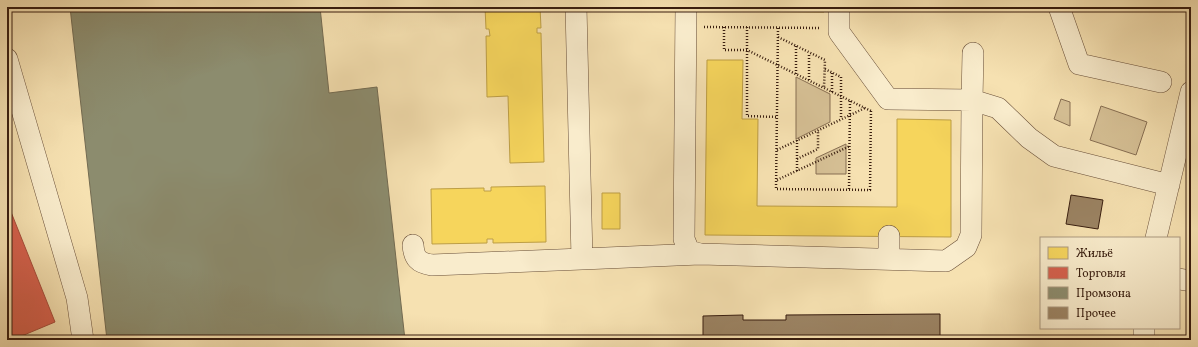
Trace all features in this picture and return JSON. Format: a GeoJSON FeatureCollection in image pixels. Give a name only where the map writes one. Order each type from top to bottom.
{"type":"FeatureCollection","features":[{"type":"Feature","properties":{"kind":"street"},"geometry":{"type":"LineString","coordinates":[[576,7],[582,259]]}},
{"type":"Feature","properties":{"kind":"street"},"geometry":{"type":"LineString","coordinates":[[839,7],[839,32],[888,100],[972,100],[998,108],[1029,138],[1054,156],[1169,185]]}},
{"type":"Feature","properties":{"kind":"street"},"geometry":{"type":"LineString","coordinates":[[1059,7],[1079,64],[1161,82]]}},
{"type":"Feature","properties":{"kind":"street"},"geometry":{"type":"LineString","coordinates":[[686,17],[684,239],[689,251],[700,254]]}},
{"type":"Feature","properties":{"kind":"street"},"geometry":{"type":"LineString","coordinates":[[413,245],[414,255],[417,260],[432,265],[700,254],[946,261],[966,247],[971,235],[973,53]]}},
{"type":"Feature","properties":{"kind":"street"},"geometry":{"type":"LineString","coordinates":[[7,59],[77,298],[83,340]]}},
{"type":"Feature","properties":{"kind":"street"},"geometry":{"type":"LineString","coordinates":[[1156,237],[1191,92]]}},
{"type":"Feature","properties":{"kind":"street"},"geometry":{"type":"LineString","coordinates":[[885,236],[885,259]]}},
{"type":"Feature","properties":{"kind":"street"},"geometry":{"type":"LineString","coordinates":[[1180,278],[1191,280]]}},
{"type":"Feature","properties":{"kind":"street"},"geometry":{"type":"LineString","coordinates":[[1144,329],[1144,340]]}},
{"type":"Feature","properties":{"kind":"path"},"geometry":{"type":"LineString","coordinates":[[686,17],[724,27],[839,28]]}},
{"type":"Feature","properties":{"kind":"path"},"geometry":{"type":"LineString","coordinates":[[724,27],[724,50],[747,50],[871,111]]}},
{"type":"Feature","properties":{"kind":"path"},"geometry":{"type":"LineString","coordinates":[[747,27],[747,116],[777,117]]}},
{"type":"Feature","properties":{"kind":"path"},"geometry":{"type":"LineString","coordinates":[[778,28],[776,189],[870,190],[871,104]]}},
{"type":"Feature","properties":{"kind":"path"},"geometry":{"type":"LineString","coordinates":[[778,37],[825,60],[824,88]]}},
{"type":"Feature","properties":{"kind":"path"},"geometry":{"type":"LineString","coordinates":[[796,46],[796,74]]}},
{"type":"Feature","properties":{"kind":"path"},"geometry":{"type":"LineString","coordinates":[[809,53],[809,80]]}},
{"type":"Feature","properties":{"kind":"path"},"geometry":{"type":"LineString","coordinates":[[825,69],[841,77],[841,120]]}},
{"type":"Feature","properties":{"kind":"path"},"geometry":{"type":"LineString","coordinates":[[832,72],[832,92]]}},
{"type":"Feature","properties":{"kind":"path"},"geometry":{"type":"LineString","coordinates":[[849,189],[850,100]]}},
{"type":"Feature","properties":{"kind":"path"},"geometry":{"type":"LineString","coordinates":[[777,150],[865,108]]}},
{"type":"Feature","properties":{"kind":"path"},"geometry":{"type":"LineString","coordinates":[[797,159],[818,149],[818,130]]}},
{"type":"Feature","properties":{"kind":"path"},"geometry":{"type":"LineString","coordinates":[[797,140],[797,170]]}},
{"type":"Feature","properties":{"kind":"path"},"geometry":{"type":"LineString","coordinates":[[777,180],[850,146]]}},
{"type":"Feature","properties":{"kind":"shaded area"},"geometry":{"type":"Polygon","coordinates":[[[796,77],[830,94],[830,122],[796,139],[796,77]]]}},
{"type":"Feature","properties":{"kind":"shaded area"},"geometry":{"type":"Polygon","coordinates":[[[1061,99],[1070,102],[1070,126],[1054,119],[1061,99]]]}},
{"type":"Feature","properties":{"kind":"shaded area"},"geometry":{"type":"Polygon","coordinates":[[[1101,106],[1147,122],[1136,155],[1090,140],[1101,106]]]}},
{"type":"Feature","properties":{"kind":"shaded area"},"geometry":{"type":"Polygon","coordinates":[[[846,144],[846,174],[816,174],[816,158],[846,144]]]}},
{"type":"Feature","properties":{"kind":"building: Жильё"},"geometry":{"type":"Polygon","coordinates":[[[485,7],[540,7],[541,28],[537,28],[537,33],[541,33],[544,162],[510,163],[508,96],[487,97],[486,36],[490,36],[489,29],[486,29],[485,7]]]}},
{"type":"Feature","properties":{"kind":"building: Жильё"},"geometry":{"type":"Polygon","coordinates":[[[707,7],[825,7],[824,12],[707,11],[707,7]]]}},
{"type":"Feature","properties":{"kind":"building: Жильё"},"geometry":{"type":"Polygon","coordinates":[[[707,60],[743,60],[742,119],[758,119],[757,206],[897,207],[897,119],[951,120],[951,237],[705,235],[707,60]]]}},
{"type":"Feature","properties":{"kind":"building: Жильё"},"geometry":{"type":"Polygon","coordinates":[[[545,186],[546,242],[493,243],[493,239],[487,239],[487,243],[432,244],[431,189],[484,188],[484,191],[491,191],[491,187],[545,186]]]}},
{"type":"Feature","properties":{"kind":"building: Жильё"},"geometry":{"type":"Polygon","coordinates":[[[602,193],[620,193],[620,229],[602,229],[602,193]]]}},
{"type":"Feature","properties":{"kind":"building: Торговля"},"geometry":{"type":"Polygon","coordinates":[[[7,202],[55,322],[12,340],[7,340],[7,202]]]}},
{"type":"Feature","properties":{"kind":"building: Промзона"},"geometry":{"type":"Polygon","coordinates":[[[70,7],[320,7],[329,93],[377,87],[405,340],[107,340],[70,7]]]}},
{"type":"Feature","properties":{"kind":"building: Прочее"},"geometry":{"type":"Polygon","coordinates":[[[1071,195],[1103,200],[1098,229],[1066,224],[1071,195]]]}},
{"type":"Feature","properties":{"kind":"building: Прочее"},"geometry":{"type":"Polygon","coordinates":[[[940,314],[940,340],[703,340],[703,316],[743,315],[743,320],[786,320],[786,315],[940,314]]]}}]}
